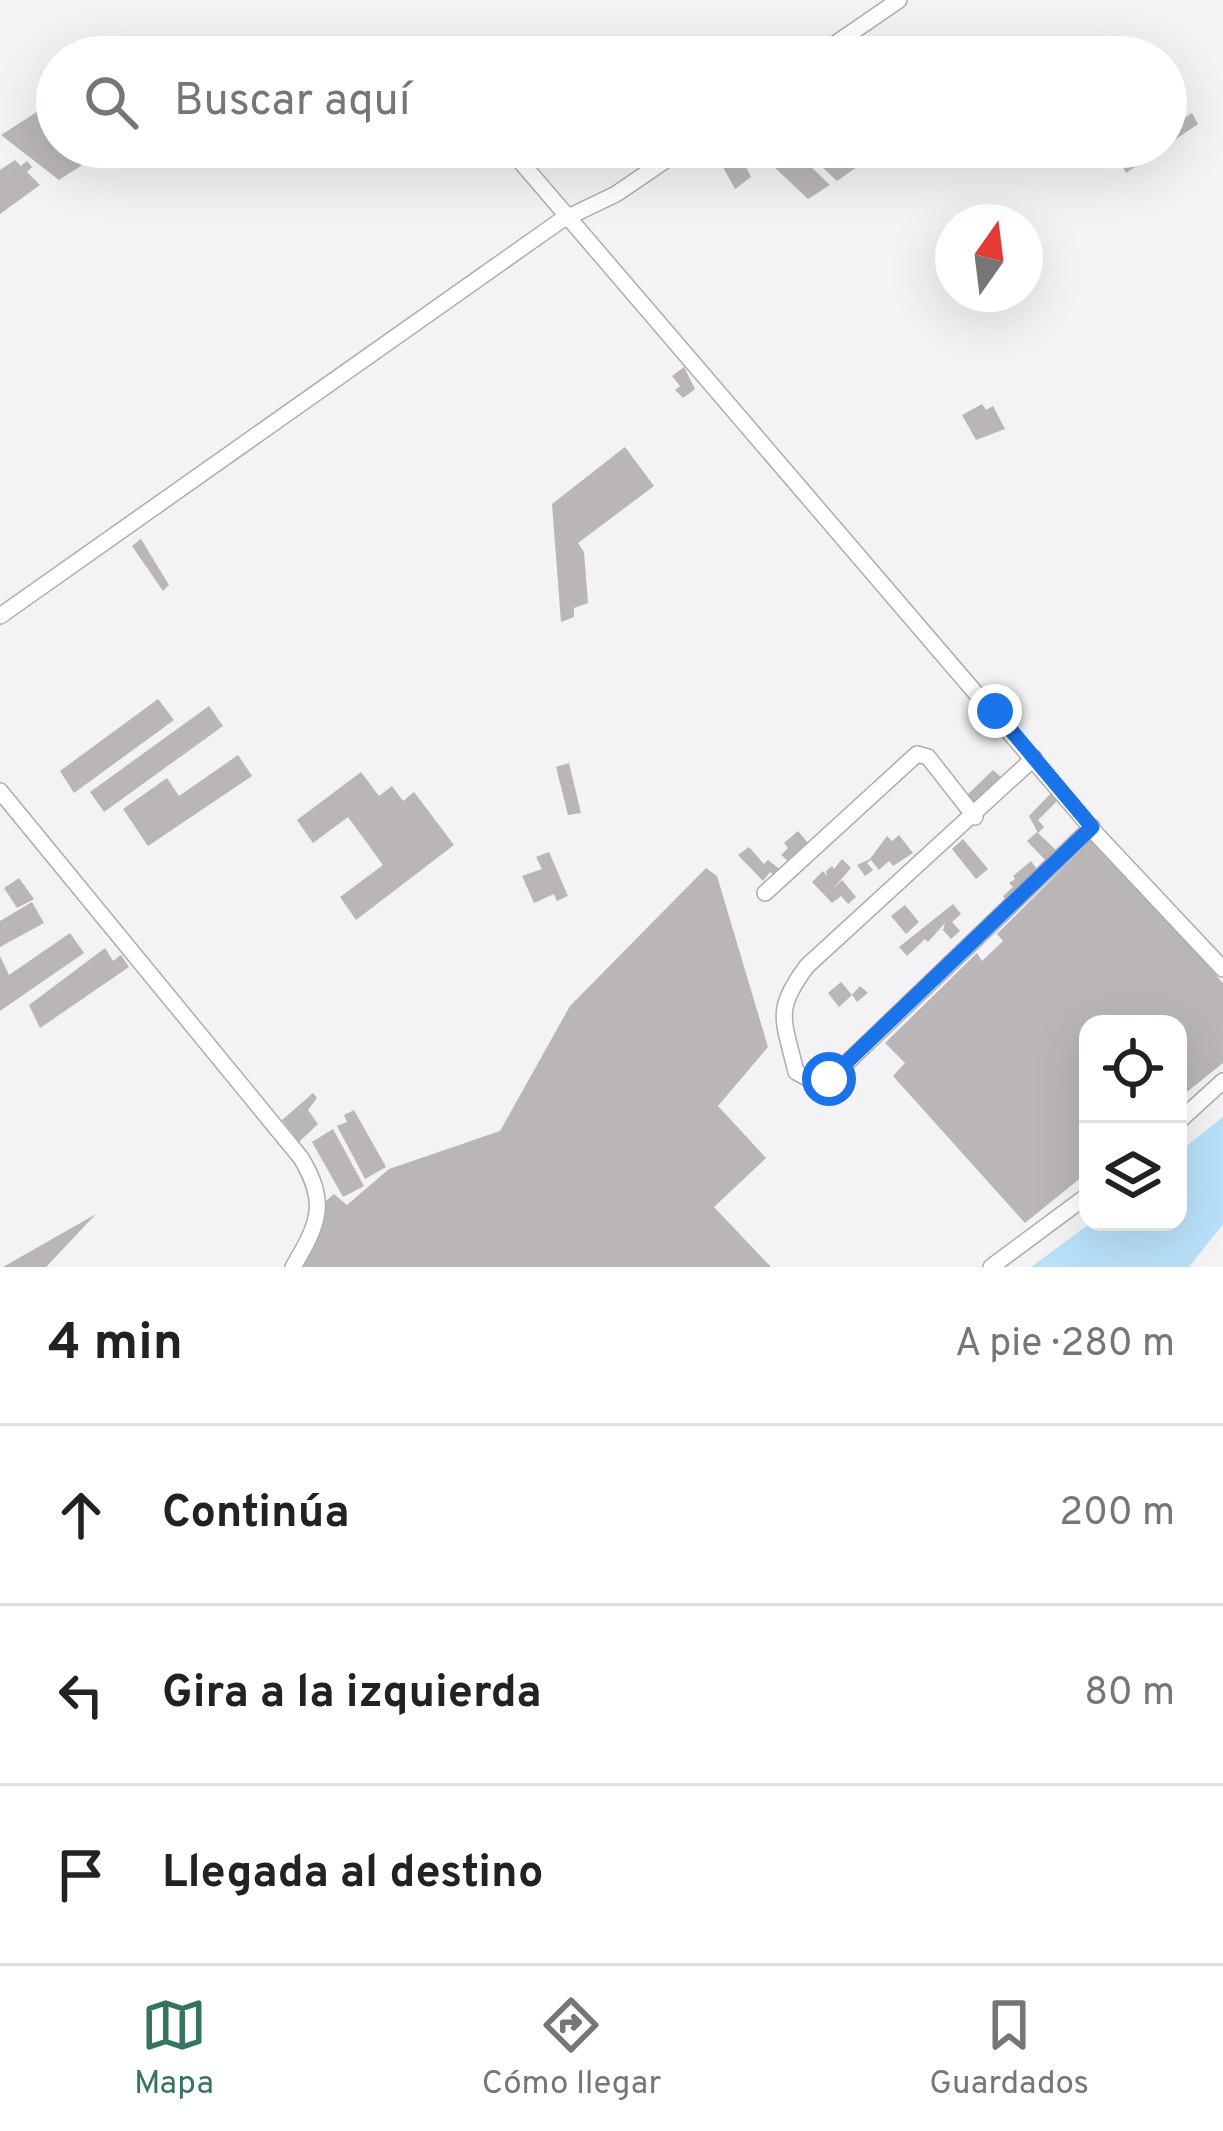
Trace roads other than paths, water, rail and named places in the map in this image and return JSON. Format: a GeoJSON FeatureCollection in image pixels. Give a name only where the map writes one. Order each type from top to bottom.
{"type":"FeatureCollection","features":[{"type":"Feature","properties":{"kind":"street"},"geometry":{"type":"LineString","coordinates":[[847,36],[899,0]]}},
{"type":"Feature","properties":{"kind":"street"},"geometry":{"type":"LineString","coordinates":[[526,168],[1092,827],[1223,969]]}},
{"type":"Feature","properties":{"kind":"street"},"geometry":{"type":"LineString","coordinates":[[0,616],[568,217],[616,194],[654,168]]}},
{"type":"Feature","properties":{"kind":"street"},"geometry":{"type":"LineString","coordinates":[[765,892],[917,754],[928,757],[974,817]]}},
{"type":"Feature","properties":{"kind":"street"},"geometry":{"type":"LineString","coordinates":[[1034,758],[808,965],[788,992],[782,1013],[796,1072],[811,1080],[829,1079],[1092,827]]}},
{"type":"Feature","properties":{"kind":"street"},"geometry":{"type":"LineString","coordinates":[[0,791],[301,1158],[317,1185],[319,1199],[308,1242],[293,1267]]}},
{"type":"Feature","properties":{"kind":"street"},"geometry":{"type":"LineString","coordinates":[[1187,1114],[1223,1081]]}},
{"type":"Feature","properties":{"kind":"street"},"geometry":{"type":"LineString","coordinates":[[991,1267],[1079,1202]]}},
{"type":"Feature","properties":{"kind":"water"},"geometry":{"type":"Polygon","coordinates":[[[1223,1117],[1223,1224],[1189,1267],[1031,1267],[1080,1231],[1187,1231],[1187,1146],[1223,1117]]]}}]}
